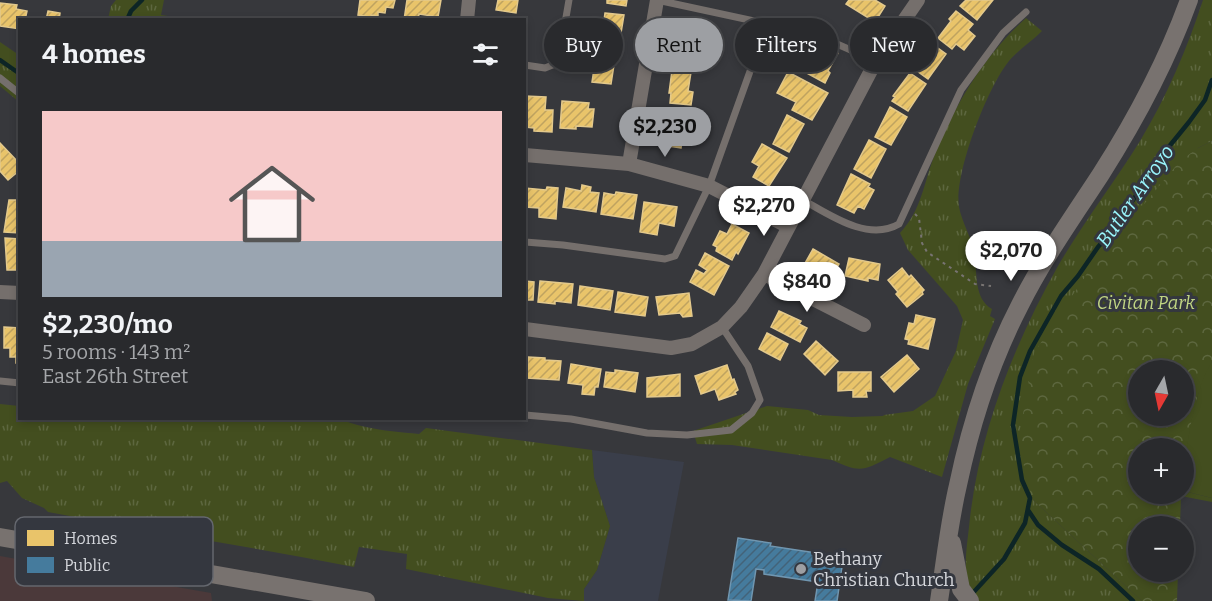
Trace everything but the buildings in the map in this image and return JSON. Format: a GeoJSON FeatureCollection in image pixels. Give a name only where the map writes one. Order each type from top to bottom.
{"type":"FeatureCollection","features":[{"type":"Feature","properties":{"kind":"main road"},"geometry":{"type":"LineString","coordinates":[[939,601],[958,483],[972,426],[1006,334],[1037,272],[1101,174],[1148,94],[1189,0]]}},
{"type":"Feature","properties":{"kind":"main road"},"geometry":{"type":"LineString","coordinates":[[950,531],[961,589],[970,601]]}},
{"type":"Feature","properties":{"kind":"main road"},"geometry":{"type":"LineString","coordinates":[[0,537],[15,540]]}},
{"type":"Feature","properties":{"kind":"main road"},"geometry":{"type":"LineString","coordinates":[[213,575],[361,601]]}},
{"type":"Feature","properties":{"kind":"street"},"geometry":{"type":"LineString","coordinates":[[467,18],[470,0]]}},
{"type":"Feature","properties":{"kind":"street"},"geometry":{"type":"LineString","coordinates":[[629,164],[657,0]]}},
{"type":"Feature","properties":{"kind":"street"},"geometry":{"type":"LineString","coordinates":[[906,18],[918,0]]}},
{"type":"Feature","properties":{"kind":"street"},"geometry":{"type":"LineString","coordinates":[[526,328],[671,348],[692,344],[722,327],[741,308],[764,273],[870,72]]}},
{"type":"Feature","properties":{"kind":"street"},"geometry":{"type":"LineString","coordinates":[[526,155],[629,164],[709,186],[788,226]]}},
{"type":"Feature","properties":{"kind":"street"},"geometry":{"type":"LineString","coordinates":[[764,273],[864,325]]}},
{"type":"Feature","properties":{"kind":"street"},"geometry":{"type":"LineString","coordinates":[[0,292],[18,293]]}},
{"type":"Feature","properties":{"kind":"lane"},"geometry":{"type":"LineString","coordinates":[[526,65],[544,68],[555,64],[560,52],[569,0]]}},
{"type":"Feature","properties":{"kind":"lane"},"geometry":{"type":"LineString","coordinates":[[657,0],[745,18]]}},
{"type":"Feature","properties":{"kind":"lane"},"geometry":{"type":"LineString","coordinates":[[802,199],[829,215],[865,230],[890,229],[899,224],[961,90],[1003,33],[1026,12]]}},
{"type":"Feature","properties":{"kind":"lane"},"geometry":{"type":"LineString","coordinates":[[526,242],[665,259],[675,256],[709,186],[749,72]]}},
{"type":"Feature","properties":{"kind":"lane"},"geometry":{"type":"LineString","coordinates":[[0,78],[18,92]]}},
{"type":"Feature","properties":{"kind":"lane"},"geometry":{"type":"LineString","coordinates":[[526,416],[571,419],[647,433],[687,435],[730,430],[752,413],[760,400],[747,366],[722,327]]}},
{"type":"Feature","properties":{"kind":"lane"},"geometry":{"type":"LineString","coordinates":[[0,381],[18,383]]}},
{"type":"Feature","properties":{"kind":"path"},"geometry":{"type":"LineString","coordinates":[[906,208],[915,213],[919,219],[922,243],[927,252],[975,284],[991,286]]}},
{"type":"Feature","properties":{"kind":"shaded area"},"geometry":{"type":"Polygon","coordinates":[[[592,450],[684,462],[658,601],[584,601],[584,589],[597,570],[610,526],[594,477],[592,450]]]}},
{"type":"Feature","properties":{"kind":"shaded area"},"geometry":{"type":"Polygon","coordinates":[[[0,556],[15,559],[15,586],[171,586],[211,593],[212,601],[0,601],[0,556]]]}},
{"type":"Feature","properties":{"kind":"green space"},"geometry":{"type":"Polygon","coordinates":[[[116,0],[164,0],[161,15],[181,18],[108,18],[111,6],[116,0]]]}},
{"type":"Feature","properties":{"kind":"green space"},"geometry":{"type":"Polygon","coordinates":[[[1203,0],[1212,0],[1212,141],[1198,148],[1032,499],[1142,601],[977,601],[969,583],[966,565],[974,493],[989,425],[1012,359],[1058,266],[1140,141],[1159,107],[1183,54],[1203,0]]]}},
{"type":"Feature","properties":{"kind":"green space"},"geometry":{"type":"Polygon","coordinates":[[[1026,18],[1042,31],[1014,56],[998,78],[981,113],[961,175],[959,207],[974,249],[979,292],[986,305],[992,309],[990,316],[995,319],[968,384],[942,477],[890,457],[861,469],[832,460],[732,445],[697,444],[693,431],[767,406],[808,410],[819,415],[883,416],[913,411],[935,396],[956,351],[963,320],[957,306],[908,250],[900,233],[918,205],[935,154],[962,98],[997,48],[1026,18]]]}},
{"type":"Feature","properties":{"kind":"green space"},"geometry":{"type":"Polygon","coordinates":[[[0,42],[18,54],[18,101],[0,86],[0,42]]]}},
{"type":"Feature","properties":{"kind":"green space","name":"Civitan Park"},"geometry":{"type":"Polygon","coordinates":[[[1212,141],[1212,361],[1197,398],[1194,416],[1194,360],[1128,360],[1128,426],[1192,426],[1190,438],[1128,438],[1128,504],[1181,504],[1180,516],[1128,516],[1128,582],[1178,582],[1177,601],[1142,601],[1032,499],[1018,442],[1034,353],[1090,269],[1180,161],[1212,141]]]}},
{"type":"Feature","properties":{"kind":"green space"},"geometry":{"type":"Polygon","coordinates":[[[1212,361],[1212,498],[1194,494],[1194,438],[1189,438],[1191,426],[1194,426],[1195,406],[1212,361]]]}},
{"type":"Feature","properties":{"kind":"green space"},"geometry":{"type":"Polygon","coordinates":[[[0,404],[18,406],[18,420],[311,422],[342,420],[385,430],[419,434],[426,428],[592,450],[594,477],[610,526],[597,570],[584,589],[584,601],[548,598],[406,569],[407,554],[359,547],[354,567],[213,541],[213,517],[76,517],[48,512],[22,498],[7,481],[0,483],[0,404]]]}},
{"type":"Feature","properties":{"kind":"green space","name":"Civitan Park"},"geometry":{"type":"Polygon","coordinates":[[[1194,494],[1212,498],[1212,502],[1194,499],[1194,494]]]}},
{"type":"Feature","properties":{"kind":"waterway"},"geometry":{"type":"LineString","coordinates":[[128,18],[131,11],[142,0]]}},
{"type":"Feature","properties":{"kind":"waterway"},"geometry":{"type":"LineString","coordinates":[[0,60],[18,73]]}},
{"type":"Feature","properties":{"kind":"waterway","name":"Butler Arroyo"},"geometry":{"type":"LineString","coordinates":[[971,595],[1004,559],[1025,523],[1030,498],[1022,480],[1013,425],[1020,377],[1030,351],[1061,296],[1113,230],[1137,194],[1146,175],[1205,100],[1212,80]]}},
{"type":"Feature","properties":{"kind":"waterway"},"geometry":{"type":"LineString","coordinates":[[1028,510],[1038,525],[1062,545],[1099,569],[1133,601]]}},
{"type":"Feature","properties":{"kind":"place","name":"Bethany Christian Church"},"geometry":{"type":"Point","coordinates":[801,569]}}]}
